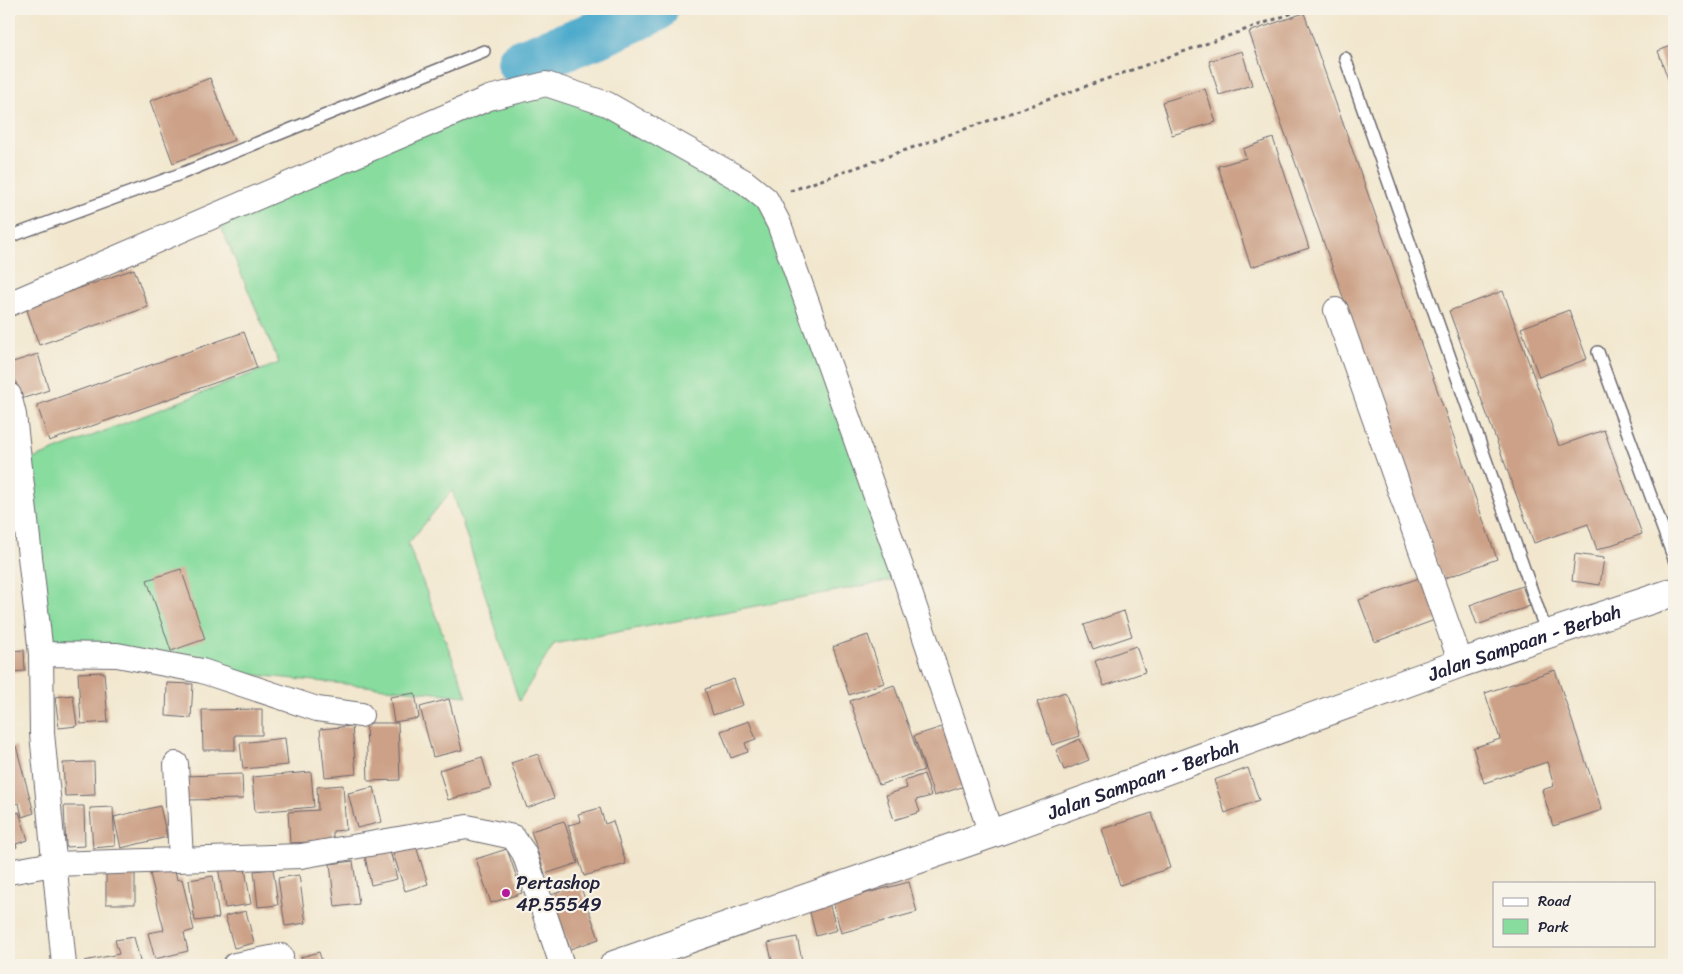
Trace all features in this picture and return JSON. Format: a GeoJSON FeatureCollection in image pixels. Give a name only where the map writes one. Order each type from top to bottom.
{"type":"FeatureCollection","features":[{"type":"Feature","properties":{"kind":"main road","name":"Jalan Sampaan - Berbah"},"geometry":{"type":"LineString","coordinates":[[614,965],[992,834],[1460,663],[1674,592]]}},
{"type":"Feature","properties":{"kind":"street"},"geometry":{"type":"LineString","coordinates":[[9,304],[489,98],[546,84],[607,104],[745,182],[766,199],[778,224],[895,550],[992,834]]}},
{"type":"Feature","properties":{"kind":"street"},"geometry":{"type":"LineString","coordinates":[[1336,310],[1460,663]]}},
{"type":"Feature","properties":{"kind":"street"},"geometry":{"type":"LineString","coordinates":[[11,408],[41,654],[42,733],[64,965]]}},
{"type":"Feature","properties":{"kind":"street"},"geometry":{"type":"LineString","coordinates":[[41,654],[126,656],[202,671],[317,709],[361,715]]}},
{"type":"Feature","properties":{"kind":"street"},"geometry":{"type":"LineString","coordinates":[[176,764],[181,859]]}},
{"type":"Feature","properties":{"kind":"street"},"geometry":{"type":"LineString","coordinates":[[9,872],[53,864],[301,856],[467,827],[513,837],[524,853],[562,965]]}},
{"type":"Feature","properties":{"kind":"street"},"geometry":{"type":"LineString","coordinates":[[235,965],[281,956]]}},
{"type":"Feature","properties":{"kind":"lane"},"geometry":{"type":"LineString","coordinates":[[9,237],[183,173],[484,51]]}},
{"type":"Feature","properties":{"kind":"lane"},"geometry":{"type":"LineString","coordinates":[[1345,58],[1548,635]]}},
{"type":"Feature","properties":{"kind":"lane"},"geometry":{"type":"LineString","coordinates":[[1598,352],[1674,559]]}},
{"type":"Feature","properties":{"kind":"path"},"geometry":{"type":"LineString","coordinates":[[766,199],[1304,9]]}},
{"type":"Feature","properties":{"kind":"green space"},"geometry":{"type":"Polygon","coordinates":[[[546,84],[766,199],[905,578],[554,644],[519,701],[452,490],[408,544],[467,696],[41,654],[20,464],[279,363],[216,215],[546,84]]]}},
{"type":"Feature","properties":{"kind":"building"},"geometry":{"type":"Polygon","coordinates":[[[1304,13],[1497,559],[1443,579],[1249,32],[1304,13]]]}},
{"type":"Feature","properties":{"kind":"building"},"geometry":{"type":"Polygon","coordinates":[[[1674,45],[1674,96],[1658,51],[1674,45]]]}},
{"type":"Feature","properties":{"kind":"building"},"geometry":{"type":"Polygon","coordinates":[[[1242,51],[1252,85],[1219,95],[1209,61],[1242,51]]]}},
{"type":"Feature","properties":{"kind":"building"},"geometry":{"type":"Polygon","coordinates":[[[210,78],[234,140],[173,163],[150,101],[210,78]]]}},
{"type":"Feature","properties":{"kind":"building"},"geometry":{"type":"Polygon","coordinates":[[[1205,89],[1216,122],[1172,135],[1162,102],[1205,89]]]}},
{"type":"Feature","properties":{"kind":"building"},"geometry":{"type":"Polygon","coordinates":[[[1273,138],[1309,248],[1251,267],[1218,166],[1246,158],[1243,149],[1273,138]]]}},
{"type":"Feature","properties":{"kind":"building"},"geometry":{"type":"Polygon","coordinates":[[[134,269],[148,307],[39,345],[26,307],[134,269]]]}},
{"type":"Feature","properties":{"kind":"building"},"geometry":{"type":"Polygon","coordinates":[[[1503,291],[1559,446],[1604,430],[1642,534],[1597,550],[1588,524],[1534,543],[1449,311],[1503,291]]]}},
{"type":"Feature","properties":{"kind":"building"},"geometry":{"type":"Polygon","coordinates":[[[1569,310],[1587,359],[1539,377],[1521,328],[1569,310]]]}},
{"type":"Feature","properties":{"kind":"building"},"geometry":{"type":"Polygon","coordinates":[[[244,332],[257,368],[49,441],[37,405],[244,332]]]}},
{"type":"Feature","properties":{"kind":"building"},"geometry":{"type":"Polygon","coordinates":[[[38,354],[49,390],[21,399],[10,363],[38,354]]]}},
{"type":"Feature","properties":{"kind":"building"},"geometry":{"type":"Polygon","coordinates":[[[1575,554],[1604,558],[1600,585],[1572,581],[1575,554]]]}},
{"type":"Feature","properties":{"kind":"building"},"geometry":{"type":"Polygon","coordinates":[[[181,569],[205,639],[171,651],[147,580],[181,569]]]}},
{"type":"Feature","properties":{"kind":"building"},"geometry":{"type":"Polygon","coordinates":[[[1427,575],[1443,617],[1375,642],[1359,600],[1427,575]]]}},
{"type":"Feature","properties":{"kind":"building"},"geometry":{"type":"Polygon","coordinates":[[[1522,586],[1530,606],[1477,625],[1470,605],[1522,586]]]}},
{"type":"Feature","properties":{"kind":"building"},"geometry":{"type":"Polygon","coordinates":[[[1124,611],[1132,636],[1093,649],[1084,625],[1124,611]]]}},
{"type":"Feature","properties":{"kind":"building"},"geometry":{"type":"Polygon","coordinates":[[[868,635],[884,683],[849,695],[833,647],[868,635]]]}},
{"type":"Feature","properties":{"kind":"building"},"geometry":{"type":"Polygon","coordinates":[[[1136,646],[1145,672],[1104,686],[1095,661],[1136,646]]]}},
{"type":"Feature","properties":{"kind":"building"},"geometry":{"type":"Polygon","coordinates":[[[24,650],[25,671],[9,672],[9,651],[24,650]]]}},
{"type":"Feature","properties":{"kind":"building"},"geometry":{"type":"Polygon","coordinates":[[[1555,670],[1602,810],[1553,826],[1542,790],[1554,786],[1547,762],[1484,783],[1473,748],[1500,739],[1485,693],[1555,670]]]}},
{"type":"Feature","properties":{"kind":"building"},"geometry":{"type":"Polygon","coordinates":[[[104,672],[108,722],[81,724],[78,673],[104,672]]]}},
{"type":"Feature","properties":{"kind":"building"},"geometry":{"type":"Polygon","coordinates":[[[734,679],[743,705],[713,715],[705,689],[734,679]]]}},
{"type":"Feature","properties":{"kind":"building"},"geometry":{"type":"Polygon","coordinates":[[[167,683],[193,684],[191,718],[166,716],[167,683]]]}},
{"type":"Feature","properties":{"kind":"building"},"geometry":{"type":"Polygon","coordinates":[[[894,685],[924,770],[879,785],[850,701],[894,685]]]}},
{"type":"Feature","properties":{"kind":"building"},"geometry":{"type":"Polygon","coordinates":[[[1065,692],[1080,736],[1052,745],[1037,702],[1065,692]]]}},
{"type":"Feature","properties":{"kind":"building"},"geometry":{"type":"Polygon","coordinates":[[[415,693],[419,718],[394,722],[390,697],[415,693]]]}},
{"type":"Feature","properties":{"kind":"building"},"geometry":{"type":"Polygon","coordinates":[[[73,695],[77,726],[59,728],[55,697],[73,695]]]}},
{"type":"Feature","properties":{"kind":"building"},"geometry":{"type":"Polygon","coordinates":[[[449,699],[462,750],[433,757],[420,707],[449,699]]]}},
{"type":"Feature","properties":{"kind":"building"},"geometry":{"type":"Polygon","coordinates":[[[262,709],[262,735],[235,735],[235,750],[203,750],[202,710],[262,709]]]}},
{"type":"Feature","properties":{"kind":"building"},"geometry":{"type":"Polygon","coordinates":[[[749,721],[756,739],[745,743],[748,752],[731,758],[721,731],[749,721]]]}},
{"type":"Feature","properties":{"kind":"building"},"geometry":{"type":"Polygon","coordinates":[[[366,723],[398,723],[400,780],[368,781],[366,723]]]}},
{"type":"Feature","properties":{"kind":"building"},"geometry":{"type":"Polygon","coordinates":[[[352,726],[356,774],[325,777],[320,729],[352,726]]]}},
{"type":"Feature","properties":{"kind":"building"},"geometry":{"type":"Polygon","coordinates":[[[945,726],[965,786],[934,796],[914,736],[945,726]]]}},
{"type":"Feature","properties":{"kind":"building"},"geometry":{"type":"Polygon","coordinates":[[[285,738],[288,765],[243,769],[240,743],[285,738]]]}},
{"type":"Feature","properties":{"kind":"building"},"geometry":{"type":"Polygon","coordinates":[[[1080,739],[1089,760],[1064,770],[1056,750],[1080,739]]]}},
{"type":"Feature","properties":{"kind":"building"},"geometry":{"type":"Polygon","coordinates":[[[16,746],[34,813],[22,817],[19,803],[9,806],[9,748],[16,746]]]}},
{"type":"Feature","properties":{"kind":"building"},"geometry":{"type":"Polygon","coordinates":[[[538,754],[554,798],[527,808],[511,763],[538,754]]]}},
{"type":"Feature","properties":{"kind":"building"},"geometry":{"type":"Polygon","coordinates":[[[482,757],[491,788],[448,800],[439,770],[482,757]]]}},
{"type":"Feature","properties":{"kind":"building"},"geometry":{"type":"Polygon","coordinates":[[[94,762],[95,795],[65,796],[63,763],[94,762]]]}},
{"type":"Feature","properties":{"kind":"building"},"geometry":{"type":"Polygon","coordinates":[[[1248,768],[1259,800],[1225,813],[1214,780],[1248,768]]]}},
{"type":"Feature","properties":{"kind":"building"},"geometry":{"type":"Polygon","coordinates":[[[311,772],[314,807],[255,812],[252,777],[311,772]]]}},
{"type":"Feature","properties":{"kind":"building"},"geometry":{"type":"Polygon","coordinates":[[[242,774],[243,799],[186,800],[186,776],[242,774]]]}},
{"type":"Feature","properties":{"kind":"building"},"geometry":{"type":"Polygon","coordinates":[[[924,774],[931,796],[916,800],[920,812],[894,820],[886,795],[907,788],[905,781],[924,774]]]}},
{"type":"Feature","properties":{"kind":"building"},"geometry":{"type":"Polygon","coordinates":[[[343,785],[346,830],[333,831],[333,841],[290,843],[288,812],[318,810],[317,787],[343,785]]]}},
{"type":"Feature","properties":{"kind":"building"},"geometry":{"type":"Polygon","coordinates":[[[374,787],[382,822],[357,828],[348,793],[374,787]]]}},
{"type":"Feature","properties":{"kind":"building"},"geometry":{"type":"Polygon","coordinates":[[[64,806],[84,806],[85,846],[66,847],[64,806]]]}},
{"type":"Feature","properties":{"kind":"building"},"geometry":{"type":"Polygon","coordinates":[[[160,806],[167,837],[121,848],[114,817],[160,806]]]}},
{"type":"Feature","properties":{"kind":"building"},"geometry":{"type":"Polygon","coordinates":[[[113,807],[115,846],[93,848],[90,808],[113,807]]]}},
{"type":"Feature","properties":{"kind":"building"},"geometry":{"type":"Polygon","coordinates":[[[600,808],[605,824],[613,821],[626,864],[584,876],[568,825],[581,822],[578,814],[600,808]]]}},
{"type":"Feature","properties":{"kind":"building"},"geometry":{"type":"Polygon","coordinates":[[[19,812],[28,840],[16,844],[17,847],[9,850],[9,815],[19,812]]]}},
{"type":"Feature","properties":{"kind":"building"},"geometry":{"type":"Polygon","coordinates":[[[1152,813],[1170,868],[1120,885],[1102,829],[1152,813]]]}},
{"type":"Feature","properties":{"kind":"building"},"geometry":{"type":"Polygon","coordinates":[[[564,821],[578,863],[545,874],[531,831],[564,821]]]}},
{"type":"Feature","properties":{"kind":"building"},"geometry":{"type":"Polygon","coordinates":[[[414,840],[428,884],[405,891],[391,847],[414,840]]]}},
{"type":"Feature","properties":{"kind":"building"},"geometry":{"type":"Polygon","coordinates":[[[388,842],[397,879],[371,885],[363,847],[388,842]]]}},
{"type":"Feature","properties":{"kind":"building"},"geometry":{"type":"Polygon","coordinates":[[[507,849],[522,893],[491,903],[476,859],[507,849]]]}},
{"type":"Feature","properties":{"kind":"building"},"geometry":{"type":"Polygon","coordinates":[[[353,861],[359,904],[335,907],[330,864],[353,861]]]}},
{"type":"Feature","properties":{"kind":"building"},"geometry":{"type":"Polygon","coordinates":[[[244,863],[251,904],[225,908],[218,867],[244,863]]]}},
{"type":"Feature","properties":{"kind":"building"},"geometry":{"type":"Polygon","coordinates":[[[175,869],[177,880],[182,879],[194,930],[184,933],[188,951],[155,959],[148,933],[164,930],[150,874],[175,869]]]}},
{"type":"Feature","properties":{"kind":"building"},"geometry":{"type":"Polygon","coordinates":[[[273,869],[278,905],[258,907],[254,871],[273,869]]]}},
{"type":"Feature","properties":{"kind":"building"},"geometry":{"type":"Polygon","coordinates":[[[106,871],[135,871],[135,904],[106,904],[106,871]]]}},
{"type":"Feature","properties":{"kind":"building"},"geometry":{"type":"Polygon","coordinates":[[[299,875],[306,923],[285,926],[278,878],[299,875]]]}},
{"type":"Feature","properties":{"kind":"building"},"geometry":{"type":"Polygon","coordinates":[[[213,876],[219,918],[195,921],[189,880],[213,876]]]}},
{"type":"Feature","properties":{"kind":"building"},"geometry":{"type":"Polygon","coordinates":[[[909,882],[917,912],[841,933],[833,902],[909,882]]]}},
{"type":"Feature","properties":{"kind":"building"},"geometry":{"type":"Polygon","coordinates":[[[580,885],[599,939],[570,949],[551,895],[580,885]]]}},
{"type":"Feature","properties":{"kind":"building"},"geometry":{"type":"Polygon","coordinates":[[[829,903],[837,930],[816,936],[809,909],[829,903]]]}},
{"type":"Feature","properties":{"kind":"building"},"geometry":{"type":"Polygon","coordinates":[[[246,911],[254,943],[234,948],[225,916],[246,911]]]}},
{"type":"Feature","properties":{"kind":"building"},"geometry":{"type":"Polygon","coordinates":[[[134,937],[141,965],[85,965],[84,961],[119,954],[115,940],[134,937]]]}},
{"type":"Feature","properties":{"kind":"building"},"geometry":{"type":"Polygon","coordinates":[[[797,937],[803,965],[773,965],[768,943],[797,937]]]}},
{"type":"Feature","properties":{"kind":"building"},"geometry":{"type":"Polygon","coordinates":[[[319,952],[323,965],[303,965],[301,957],[319,952]]]}},
{"type":"Feature","properties":{"kind":"waterway"},"geometry":{"type":"LineString","coordinates":[[521,63],[601,33],[654,9]]}},
{"type":"Feature","properties":{"kind":"place","name":"Pertashop 4P.55549"},"geometry":{"type":"Point","coordinates":[506,893]}}]}
